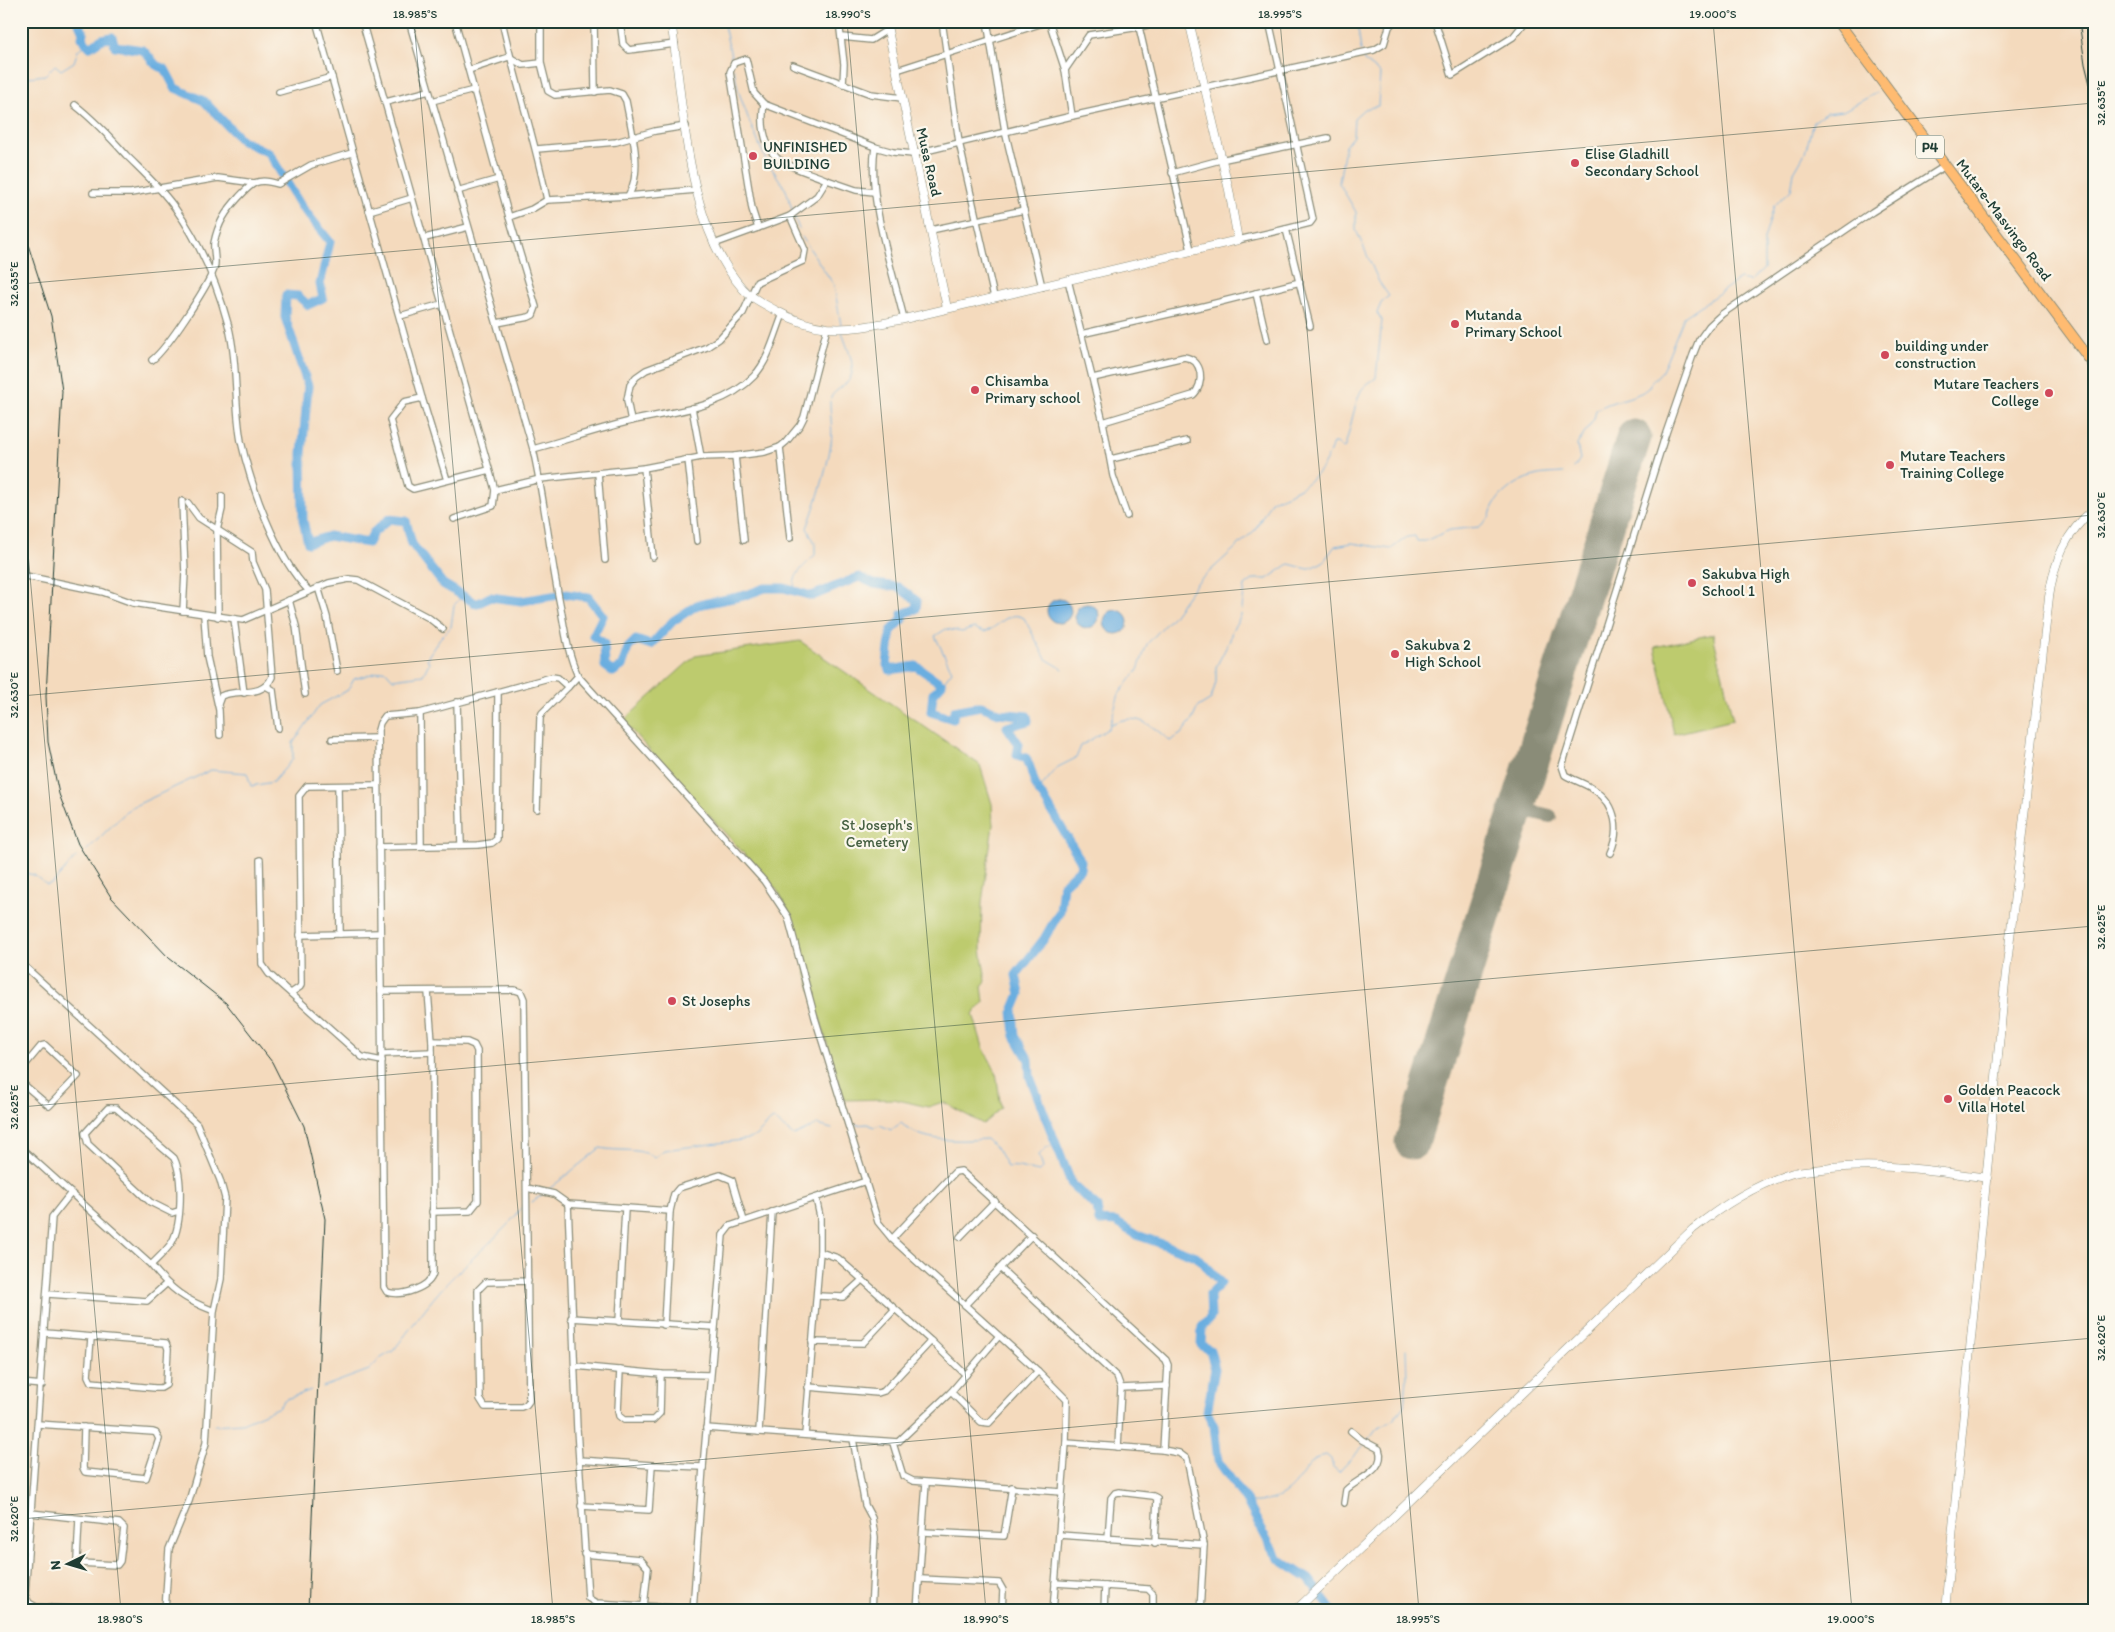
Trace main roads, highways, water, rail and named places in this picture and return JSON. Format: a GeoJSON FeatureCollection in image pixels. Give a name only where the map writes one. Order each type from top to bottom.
{"type":"FeatureCollection","features":[{"type":"Feature","properties":{"kind":"highway","name":"Mutare-Masvingo Road"},"geometry":{"type":"LineString","coordinates":[[1837,21],[2094,365]]}},
{"type":"Feature","properties":{"kind":"water"},"geometry":{"type":"Polygon","coordinates":[[[1059,599],[1064,600],[1070,606],[1070,616],[1064,622],[1059,623],[1054,622],[1048,616],[1047,611],[1048,606],[1054,600],[1059,599]]]}},
{"type":"Feature","properties":{"kind":"water"},"geometry":{"type":"Polygon","coordinates":[[[1087,604],[1092,605],[1098,611],[1098,621],[1092,627],[1087,628],[1082,627],[1076,621],[1075,616],[1076,611],[1082,605],[1087,604]]]}},
{"type":"Feature","properties":{"kind":"water"},"geometry":{"type":"Polygon","coordinates":[[[1116,610],[1121,611],[1127,617],[1127,627],[1121,633],[1116,634],[1111,633],[1105,627],[1104,622],[1105,617],[1111,611],[1116,610]]]}},
{"type":"Feature","properties":{"kind":"waterway"},"geometry":{"type":"LineString","coordinates":[[78,21],[83,32],[82,38],[90,47],[102,39],[112,37],[115,46],[143,50],[156,65],[165,69],[175,88],[204,101],[241,140],[269,153],[301,206],[330,242],[320,284],[323,298],[308,305],[298,296],[286,295],[285,317],[308,386],[302,454],[303,520],[308,543],[329,536],[368,543],[373,533],[389,519],[406,521],[412,544],[443,584],[477,604],[490,597],[521,601],[565,594],[588,597],[603,616],[593,636],[604,643],[605,666],[613,672],[622,666],[628,648],[636,640],[651,645],[673,621],[697,605],[743,596],[765,588],[784,588],[812,596],[859,577],[874,584],[898,587],[917,601],[916,609],[902,614],[903,619],[891,631],[887,665],[890,670],[916,666],[942,684],[933,694],[931,712],[953,719],[954,711],[981,706],[999,713],[1027,716],[1028,721],[1007,727],[1019,744],[1017,755],[1026,758],[1037,789],[1081,861],[1080,869],[1063,885],[1060,911],[1044,939],[1016,975],[1020,994],[1013,1011],[1015,1036],[1029,1060],[1030,1077],[1072,1185],[1097,1207],[1099,1221],[1116,1222],[1137,1235],[1196,1256],[1221,1283],[1210,1294],[1211,1317],[1202,1327],[1201,1345],[1210,1350],[1215,1369],[1207,1412],[1214,1426],[1218,1461],[1247,1502],[1280,1560],[1309,1579],[1333,1611]]}},
{"type":"Feature","properties":{"kind":"waterway"},"geometry":{"type":"LineString","coordinates":[[723,21],[732,60]]}},
{"type":"Feature","properties":{"kind":"waterway"},"geometry":{"type":"LineString","coordinates":[[1357,21],[1361,51]]}},
{"type":"Feature","properties":{"kind":"waterway"},"geometry":{"type":"LineString","coordinates":[[21,66],[29,77],[45,75],[55,65],[61,70],[74,62],[78,50],[86,45]]}},
{"type":"Feature","properties":{"kind":"waterway"},"geometry":{"type":"LineString","coordinates":[[1037,792],[1058,767],[1076,758],[1081,746],[1109,728],[1119,694],[1138,670],[1147,644],[1172,617],[1196,584],[1255,530],[1271,501],[1293,492],[1317,473],[1324,465],[1333,443],[1337,443],[1344,449],[1360,392],[1376,378],[1382,320],[1377,313],[1382,301],[1389,296],[1379,282],[1356,230],[1356,212],[1339,183],[1345,146],[1353,136],[1354,118],[1364,109],[1378,106],[1380,73],[1364,61],[1362,55]]}},
{"type":"Feature","properties":{"kind":"waterway"},"geometry":{"type":"LineString","coordinates":[[734,69],[738,90],[750,123],[765,158],[786,190],[793,212]]}},
{"type":"Feature","properties":{"kind":"waterway"},"geometry":{"type":"LineString","coordinates":[[1574,468],[1580,459],[1577,445],[1594,419],[1596,410],[1648,389],[1662,371],[1684,317],[1740,279],[1750,281],[1764,269],[1764,240],[1774,206],[1791,190],[1794,172],[1805,153],[1813,122],[1826,113],[1843,111],[1876,93]]}},
{"type":"Feature","properties":{"kind":"waterway"},"geometry":{"type":"LineString","coordinates":[[794,216],[799,229]]}},
{"type":"Feature","properties":{"kind":"waterway"},"geometry":{"type":"LineString","coordinates":[[802,237],[834,285],[841,325]]}},
{"type":"Feature","properties":{"kind":"waterway"},"geometry":{"type":"LineString","coordinates":[[795,591],[794,585],[797,575],[815,555],[815,543],[807,528],[827,466],[832,428],[831,398],[849,380],[852,371],[851,359],[842,331]]}},
{"type":"Feature","properties":{"kind":"waterway"},"geometry":{"type":"LineString","coordinates":[[1111,724],[1128,719],[1143,722],[1156,729],[1170,741],[1181,734],[1192,720],[1198,707],[1211,699],[1216,682],[1216,667],[1230,640],[1232,630],[1241,616],[1245,586],[1254,579],[1267,579],[1289,564],[1308,569],[1323,562],[1335,546],[1352,543],[1391,549],[1407,537],[1415,536],[1417,541],[1425,541],[1450,530],[1479,527],[1490,517],[1495,503],[1513,486],[1538,475],[1563,473]]}},
{"type":"Feature","properties":{"kind":"waterway"},"geometry":{"type":"LineString","coordinates":[[87,850],[130,808],[211,770],[247,773],[251,786],[273,782],[293,759],[293,743],[320,705],[348,690],[354,679],[385,670],[393,679],[423,675],[429,663],[427,658],[440,638],[451,627],[454,605],[463,596]]}},
{"type":"Feature","properties":{"kind":"waterway"},"geometry":{"type":"LineString","coordinates":[[942,684],[952,671],[935,636],[946,629],[962,632],[974,628],[984,632],[1008,617],[1013,616],[1024,618],[1046,659],[1063,669]]}},
{"type":"Feature","properties":{"kind":"waterway"},"geometry":{"type":"LineString","coordinates":[[21,872],[34,875],[47,885],[53,883],[76,857]]}},
{"type":"Feature","properties":{"kind":"waterway"},"geometry":{"type":"LineString","coordinates":[[548,1190],[600,1148],[642,1152],[655,1157],[664,1150],[750,1139],[757,1135],[773,1119],[794,1136],[817,1125],[832,1129]]}},
{"type":"Feature","properties":{"kind":"waterway"},"geometry":{"type":"LineString","coordinates":[[853,1125],[868,1124],[874,1127],[880,1125],[891,1130],[901,1123],[909,1130],[930,1137],[953,1140],[986,1139],[998,1150],[1007,1167],[1019,1167],[1039,1172],[1043,1168],[1039,1155],[1047,1147],[1056,1146]]}},
{"type":"Feature","properties":{"kind":"waterway"},"geometry":{"type":"LineString","coordinates":[[532,1202],[543,1194]]}},
{"type":"Feature","properties":{"kind":"waterway"},"geometry":{"type":"LineString","coordinates":[[323,1387],[369,1370],[381,1358],[393,1351],[441,1290],[506,1226],[523,1206]]}},
{"type":"Feature","properties":{"kind":"waterway"},"geometry":{"type":"LineString","coordinates":[[1367,1441],[1377,1428],[1393,1420],[1404,1406],[1407,1379],[1406,1349]]}},
{"type":"Feature","properties":{"kind":"waterway"},"geometry":{"type":"LineString","coordinates":[[214,1425],[242,1423],[279,1407],[284,1400],[311,1390]]}},
{"type":"Feature","properties":{"kind":"waterway"},"geometry":{"type":"LineString","coordinates":[[1247,1502],[1265,1501],[1279,1497],[1289,1490],[1309,1465],[1316,1459],[1326,1455],[1331,1459],[1333,1467],[1339,1472],[1365,1444]]}},
{"type":"Feature","properties":{"kind":"railway"},"geometry":{"type":"LineString","coordinates":[[2079,21],[2085,64],[2094,100]]}},
{"type":"Feature","properties":{"kind":"railway"},"geometry":{"type":"LineString","coordinates":[[21,223],[51,316],[62,391],[46,696],[48,742],[59,794],[78,844],[111,897],[169,958],[226,1003],[272,1062],[304,1126],[325,1219],[308,1611]]}},
{"type":"Feature","properties":{"kind":"place","name":"UNFINISHED BUILDING"},"geometry":{"type":"Point","coordinates":[753,156]}},
{"type":"Feature","properties":{"kind":"place","name":"Elise Gladhill Secondary School"},"geometry":{"type":"Point","coordinates":[1575,163]}},
{"type":"Feature","properties":{"kind":"place","name":"Mutanda Primary School"},"geometry":{"type":"Point","coordinates":[1455,324]}},
{"type":"Feature","properties":{"kind":"place","name":"building under construction"},"geometry":{"type":"Point","coordinates":[1885,355]}},
{"type":"Feature","properties":{"kind":"place","name":"Chisamba Primary school"},"geometry":{"type":"Point","coordinates":[975,390]}},
{"type":"Feature","properties":{"kind":"place","name":"Mutare Teachers College"},"geometry":{"type":"Point","coordinates":[2049,393]}},
{"type":"Feature","properties":{"kind":"place","name":"Mutare Teachers Training College"},"geometry":{"type":"Point","coordinates":[1890,465]}},
{"type":"Feature","properties":{"kind":"place","name":"Sakubva High School 1"},"geometry":{"type":"Point","coordinates":[1692,583]}},
{"type":"Feature","properties":{"kind":"place","name":"Sakubva 2 High School"},"geometry":{"type":"Point","coordinates":[1395,654]}},
{"type":"Feature","properties":{"kind":"place","name":"St Josephs"},"geometry":{"type":"Point","coordinates":[672,1001]}},
{"type":"Feature","properties":{"kind":"place","name":"Golden Peacock Villa Hotel"},"geometry":{"type":"Point","coordinates":[1948,1099]}},
{"type":"Feature","properties":{"kind":"park label","name":"St Joseph's Cemetery"},"geometry":{"type":"Point","coordinates":[877,834]}}]}
